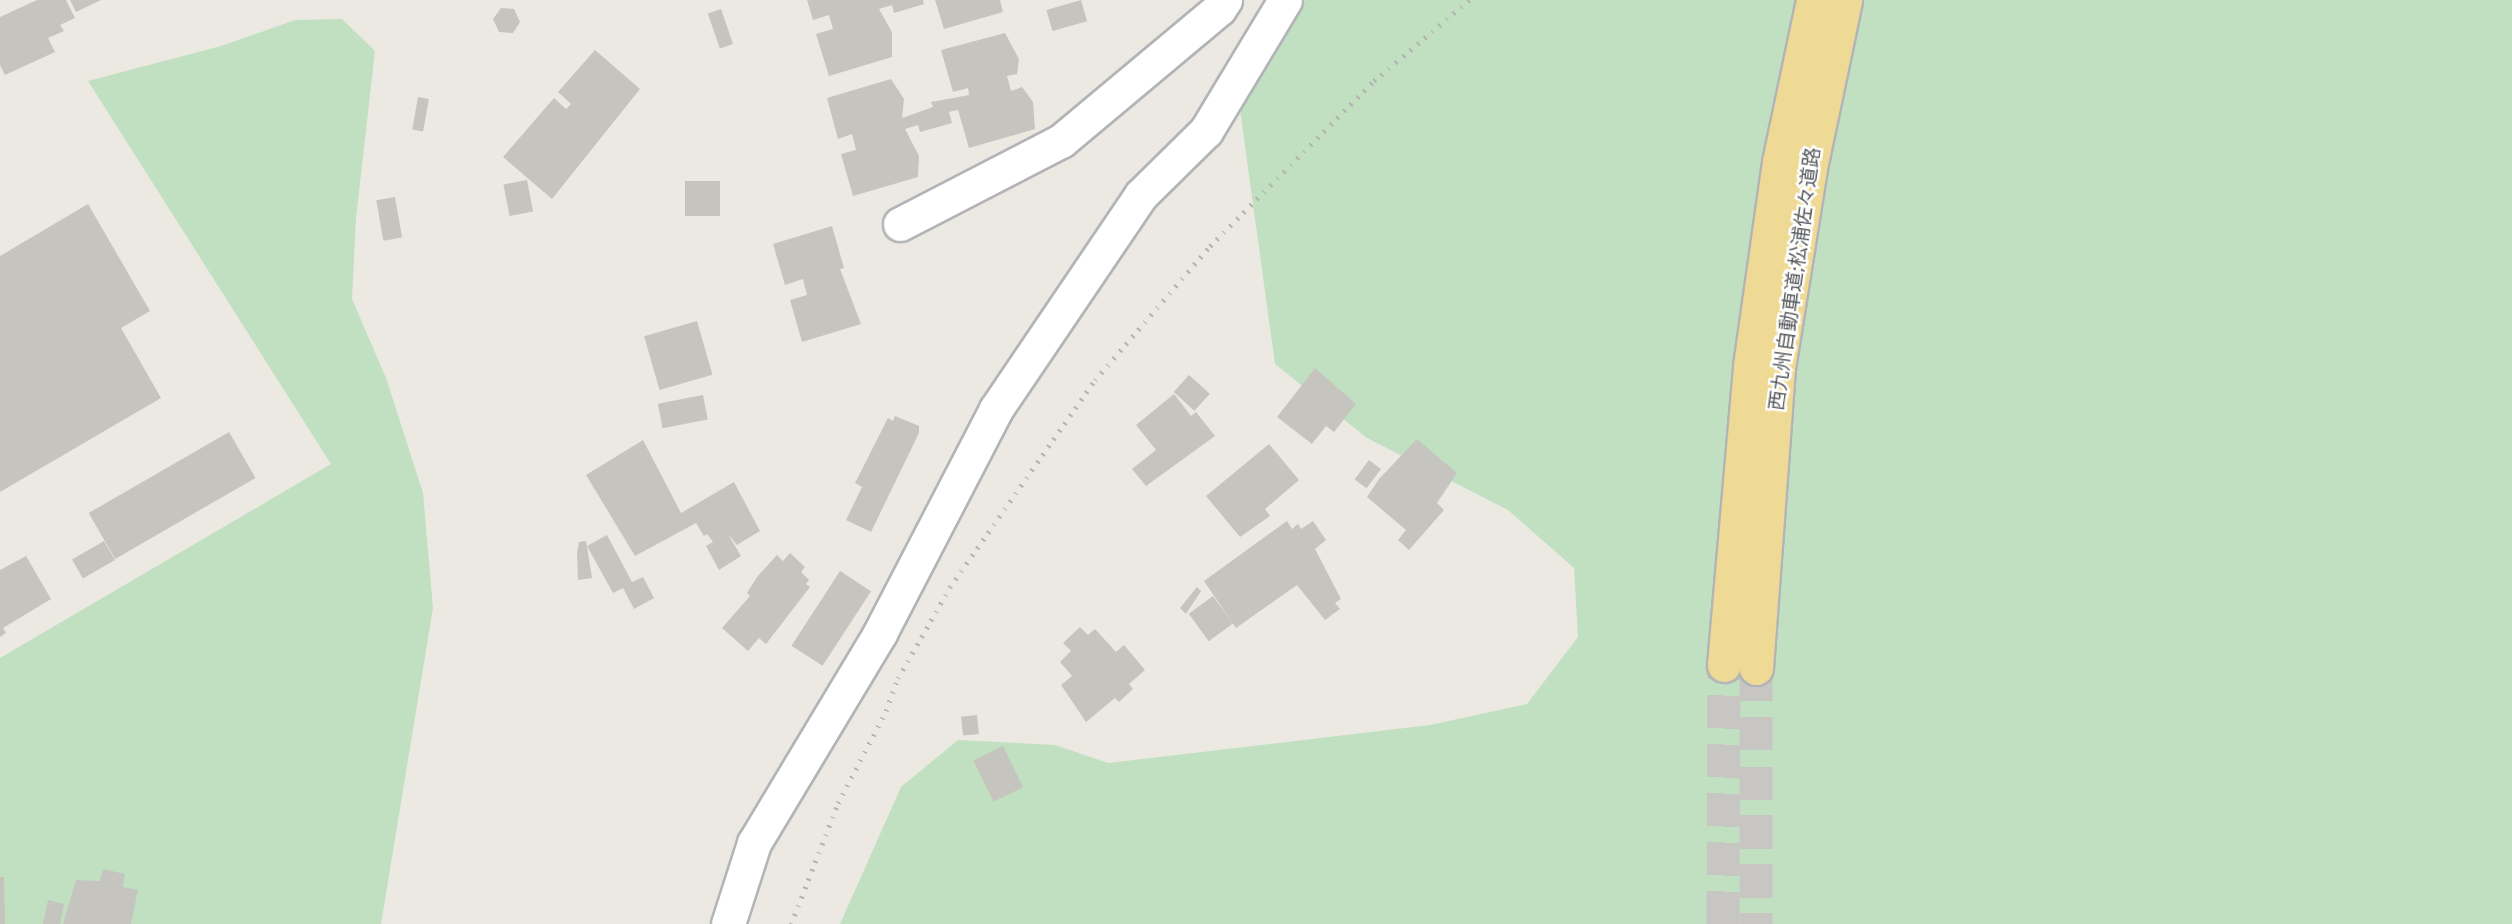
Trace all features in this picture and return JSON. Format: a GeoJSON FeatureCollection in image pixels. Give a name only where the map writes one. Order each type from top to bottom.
{"type":"FeatureCollection","features":[{"type":"Feature","properties":{"kind":"highway","name":"西九州自動車道;松浦佐々道路"},"geometry":{"type":"LineString","coordinates":[[1813,0],[1779,162],[1750,366],[1740,667],[1778,368],[1810,168],[1845,0]]}},
{"type":"Feature","properties":{"kind":"street"},"geometry":{"type":"LineString","coordinates":[[900,224],[1061,141],[1225,0]]}},
{"type":"Feature","properties":{"kind":"street"},"geometry":{"type":"LineString","coordinates":[[728,924],[754,843],[880,633],[996,409],[1141,195],[1206,130],[1285,0]]}},
{"type":"Feature","properties":{"kind":"green space"},"geometry":{"type":"Polygon","coordinates":[[[1306,0],[2512,0],[2512,924],[840,924],[901,787],[958,740],[1055,745],[1108,763],[1430,725],[1527,704],[1578,637],[1574,568],[1508,510],[1367,438],[1275,364],[1238,95],[1306,0]]]}},
{"type":"Feature","properties":{"kind":"green space"},"geometry":{"type":"Polygon","coordinates":[[[342,19],[375,51],[356,218],[352,299],[386,378],[423,493],[433,608],[381,924],[0,924],[0,658],[331,464],[88,81],[221,46],[295,20],[342,19]]]}},
{"type":"Feature","properties":{"kind":"building"},"geometry":{"type":"Polygon","coordinates":[[[37,0],[66,0],[75,18],[60,25],[64,31],[48,38],[55,52],[5,75],[0,65],[0,17],[37,0]]]}},
{"type":"Feature","properties":{"kind":"building"},"geometry":{"type":"Polygon","coordinates":[[[70,0],[101,0],[76,12],[70,0]]]}},
{"type":"Feature","properties":{"kind":"building"},"geometry":{"type":"Polygon","coordinates":[[[807,0],[923,0],[924,4],[894,13],[892,5],[879,9],[892,32],[892,57],[829,76],[816,34],[833,29],[829,15],[813,20],[807,0]]]}},
{"type":"Feature","properties":{"kind":"building"},"geometry":{"type":"Polygon","coordinates":[[[935,0],[1000,0],[1003,12],[944,29],[935,0]]]}},
{"type":"Feature","properties":{"kind":"building"},"geometry":{"type":"Polygon","coordinates":[[[1081,0],[1087,21],[1052,31],[1046,10],[1081,0]]]}},
{"type":"Feature","properties":{"kind":"building"},"geometry":{"type":"Polygon","coordinates":[[[501,8],[514,9],[520,22],[513,33],[499,32],[493,19],[501,8]]]}},
{"type":"Feature","properties":{"kind":"building"},"geometry":{"type":"Polygon","coordinates":[[[721,9],[733,44],[720,49],[708,14],[721,9]]]}},
{"type":"Feature","properties":{"kind":"building"},"geometry":{"type":"Polygon","coordinates":[[[1005,33],[1019,59],[1017,74],[1007,76],[1011,91],[1022,87],[1033,102],[1035,129],[969,148],[958,110],[949,112],[952,123],[920,132],[918,125],[905,129],[919,156],[918,177],[853,196],[841,154],[856,150],[852,134],[838,139],[827,98],[891,79],[904,99],[902,118],[933,107],[931,102],[969,95],[968,88],[953,92],[941,50],[1005,33]]]}},
{"type":"Feature","properties":{"kind":"building"},"geometry":{"type":"Polygon","coordinates":[[[595,50],[640,89],[552,199],[503,157],[554,98],[566,109],[571,104],[558,92],[595,50]]]}},
{"type":"Feature","properties":{"kind":"building"},"geometry":{"type":"Polygon","coordinates":[[[418,97],[429,99],[423,131],[412,129],[418,97]]]}},
{"type":"Feature","properties":{"kind":"building"},"geometry":{"type":"Polygon","coordinates":[[[527,180],[533,211],[510,216],[503,185],[527,180]]]}},
{"type":"Feature","properties":{"kind":"building"},"geometry":{"type":"Polygon","coordinates":[[[685,181],[720,181],[720,216],[685,216],[685,181]]]}},
{"type":"Feature","properties":{"kind":"building"},"geometry":{"type":"Polygon","coordinates":[[[395,197],[402,237],[383,241],[376,200],[395,197]]]}},
{"type":"Feature","properties":{"kind":"building"},"geometry":{"type":"Polygon","coordinates":[[[88,204],[150,311],[121,328],[161,398],[0,492],[0,256],[88,204]]]}},
{"type":"Feature","properties":{"kind":"building"},"geometry":{"type":"Polygon","coordinates":[[[832,226],[844,268],[840,269],[861,324],[802,342],[790,300],[807,295],[803,279],[785,285],[773,244],[832,226]]]}},
{"type":"Feature","properties":{"kind":"building"},"geometry":{"type":"Polygon","coordinates":[[[697,321],[712,375],[660,390],[644,336],[697,321]]]}},
{"type":"Feature","properties":{"kind":"building"},"geometry":{"type":"Polygon","coordinates":[[[1315,368],[1356,404],[1334,432],[1326,426],[1312,444],[1277,417],[1315,368]]]}},
{"type":"Feature","properties":{"kind":"building"},"geometry":{"type":"Polygon","coordinates":[[[1189,375],[1210,394],[1194,411],[1174,392],[1189,375]]]}},
{"type":"Feature","properties":{"kind":"building"},"geometry":{"type":"Polygon","coordinates":[[[1174,394],[1191,416],[1196,412],[1215,436],[1146,486],[1132,469],[1156,450],[1136,425],[1174,394]]]}},
{"type":"Feature","properties":{"kind":"building"},"geometry":{"type":"Polygon","coordinates":[[[703,395],[708,420],[663,428],[658,404],[703,395]]]}},
{"type":"Feature","properties":{"kind":"building"},"geometry":{"type":"Polygon","coordinates":[[[895,416],[919,426],[919,433],[871,532],[846,520],[862,487],[855,483],[888,418],[893,421],[895,416]]]}},
{"type":"Feature","properties":{"kind":"building"},"geometry":{"type":"Polygon","coordinates":[[[229,432],[255,478],[115,559],[89,513],[229,432]]]}},
{"type":"Feature","properties":{"kind":"building"},"geometry":{"type":"Polygon","coordinates":[[[1417,439],[1457,473],[1437,503],[1444,510],[1409,550],[1398,540],[1406,530],[1367,497],[1379,479],[1417,439]]]}},
{"type":"Feature","properties":{"kind":"building"},"geometry":{"type":"Polygon","coordinates":[[[643,440],[681,513],[734,482],[760,531],[737,545],[728,534],[741,556],[719,570],[706,546],[713,542],[707,534],[704,536],[696,523],[635,556],[586,475],[643,440]]]}},
{"type":"Feature","properties":{"kind":"building"},"geometry":{"type":"Polygon","coordinates":[[[1269,444],[1299,480],[1265,509],[1270,516],[1240,537],[1206,496],[1269,444]]]}},
{"type":"Feature","properties":{"kind":"building"},"geometry":{"type":"Polygon","coordinates":[[[1369,460],[1381,469],[1367,488],[1355,479],[1369,460]]]}},
{"type":"Feature","properties":{"kind":"building"},"geometry":{"type":"Polygon","coordinates":[[[1287,521],[1292,529],[1298,524],[1301,529],[1313,521],[1326,540],[1315,549],[1341,599],[1335,603],[1340,609],[1325,620],[1297,585],[1236,628],[1204,581],[1287,521]]]}},
{"type":"Feature","properties":{"kind":"building"},"geometry":{"type":"Polygon","coordinates":[[[607,535],[632,582],[643,577],[654,598],[634,609],[623,588],[613,593],[587,546],[607,535]]]}},
{"type":"Feature","properties":{"kind":"building"},"geometry":{"type":"Polygon","coordinates":[[[104,541],[115,560],[83,579],[72,560],[104,541]]]}},
{"type":"Feature","properties":{"kind":"building"},"geometry":{"type":"Polygon","coordinates":[[[586,541],[592,578],[578,580],[579,542],[586,541]]]}},
{"type":"Feature","properties":{"kind":"building"},"geometry":{"type":"Polygon","coordinates":[[[790,553],[805,567],[801,572],[809,580],[806,584],[810,587],[766,644],[759,638],[748,651],[722,628],[750,596],[747,593],[757,577],[777,555],[783,561],[790,553]]]}},
{"type":"Feature","properties":{"kind":"building"},"geometry":{"type":"Polygon","coordinates":[[[26,556],[51,599],[3,628],[6,633],[0,637],[0,570],[26,556]]]}},
{"type":"Feature","properties":{"kind":"building"},"geometry":{"type":"Polygon","coordinates":[[[840,571],[871,591],[823,666],[792,646],[840,571]]]}},
{"type":"Feature","properties":{"kind":"building"},"geometry":{"type":"Polygon","coordinates":[[[1197,587],[1201,591],[1186,614],[1180,608],[1197,587]]]}},
{"type":"Feature","properties":{"kind":"building"},"geometry":{"type":"Polygon","coordinates":[[[1213,596],[1233,624],[1209,641],[1189,614],[1213,596]]]}},
{"type":"Feature","properties":{"kind":"building"},"geometry":{"type":"Polygon","coordinates":[[[1080,627],[1088,635],[1095,629],[1116,652],[1124,645],[1145,670],[1129,684],[1133,689],[1119,702],[1115,698],[1086,722],[1061,685],[1072,676],[1060,662],[1071,651],[1063,643],[1080,627]]]}},
{"type":"Feature","properties":{"kind":"building"},"geometry":{"type":"Polygon","coordinates":[[[977,715],[979,734],[963,736],[961,717],[977,715]]]}},
{"type":"Feature","properties":{"kind":"building"},"geometry":{"type":"Polygon","coordinates":[[[1003,746],[1023,787],[994,802],[973,760],[1003,746]]]}},
{"type":"Feature","properties":{"kind":"building"},"geometry":{"type":"Polygon","coordinates":[[[103,869],[125,874],[123,887],[138,890],[131,924],[63,924],[76,880],[100,881],[103,869]]]}},
{"type":"Feature","properties":{"kind":"building"},"geometry":{"type":"Polygon","coordinates":[[[0,877],[4,877],[5,924],[0,924],[0,877]]]}},
{"type":"Feature","properties":{"kind":"building"},"geometry":{"type":"Polygon","coordinates":[[[48,900],[64,904],[60,924],[43,924],[48,900]]]}},
{"type":"Feature","properties":{"kind":"tunnel"},"geometry":{"type":"LineString","coordinates":[[1723,924],[1724,665]]}},
{"type":"Feature","properties":{"kind":"tunnel"},"geometry":{"type":"LineString","coordinates":[[1756,668],[1756,924]]}},
{"type":"Feature","properties":{"kind":"railway"},"geometry":{"type":"LineString","coordinates":[[791,924],[838,803],[886,711],[898,678],[950,587],[1095,380],[1210,246],[1374,81],[1469,0]]}}]}
